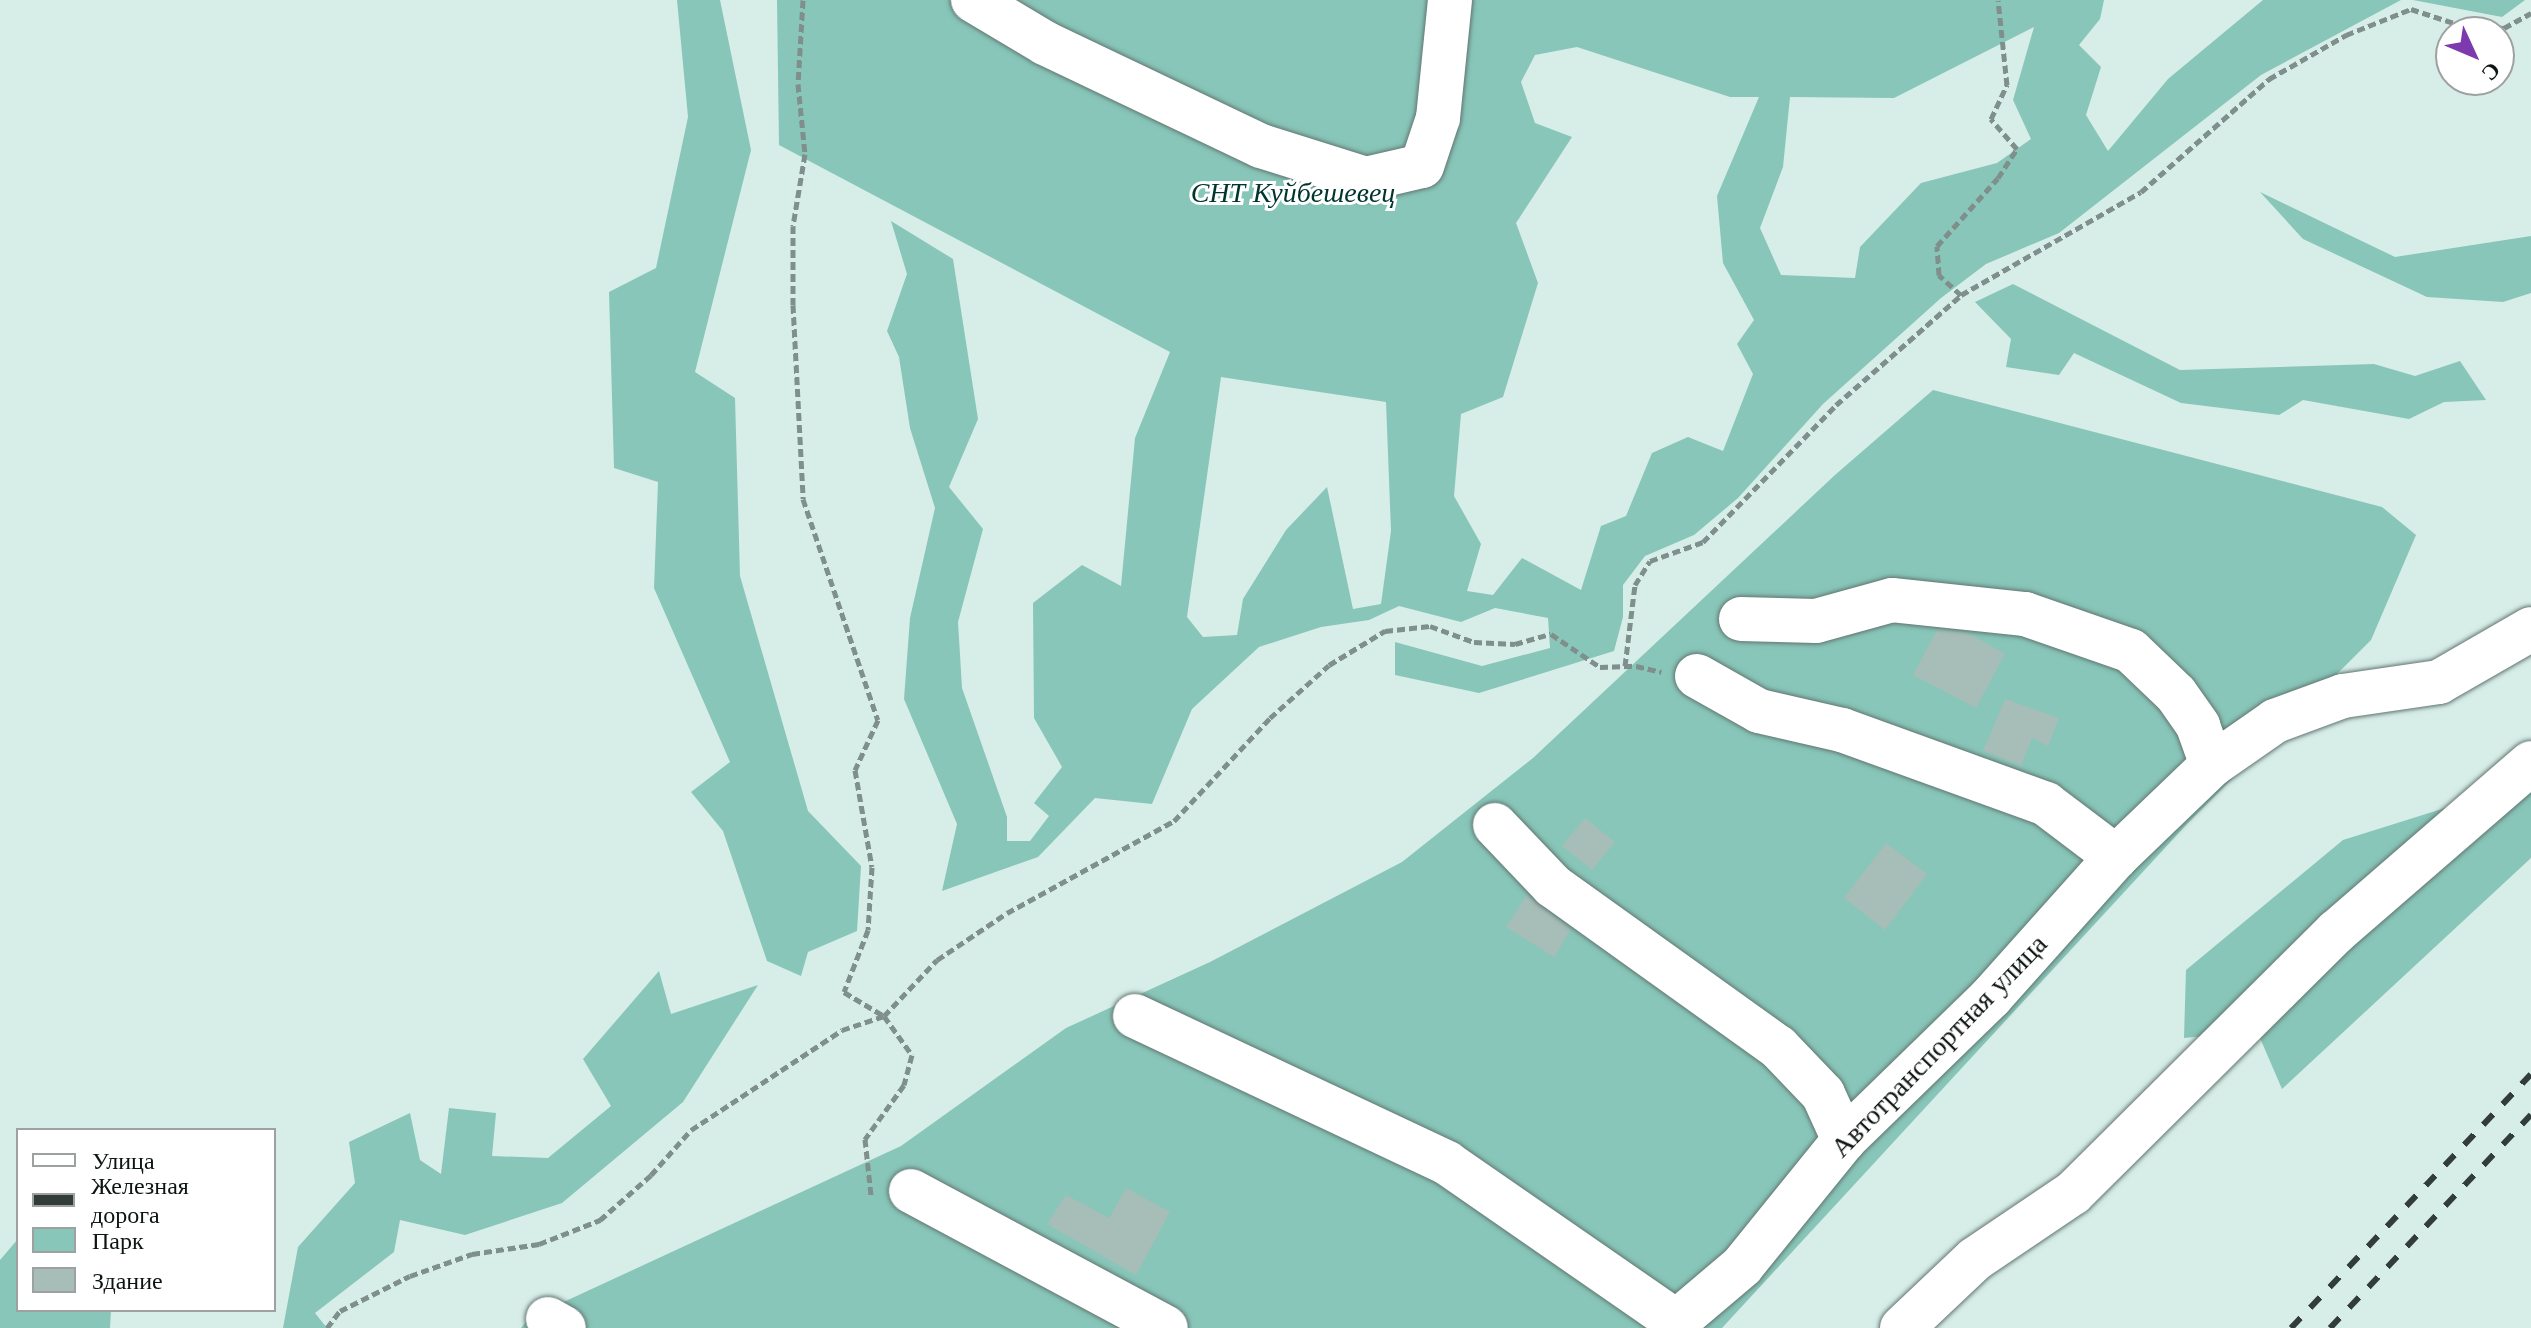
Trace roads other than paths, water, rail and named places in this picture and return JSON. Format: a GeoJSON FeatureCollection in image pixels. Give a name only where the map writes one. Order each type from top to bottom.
{"type":"FeatureCollection","features":[{"type":"Feature","properties":{"kind":"street"},"geometry":{"type":"LineString","coordinates":[[973,0],[1045,43],[1261,146],[1366,179],[1422,166],[1438,118],[1450,0]]}},
{"type":"Feature","properties":{"kind":"street"},"geometry":{"type":"LineString","coordinates":[[1741,619],[1816,621],[1892,600],[2025,614],[2131,651],[2176,694],[2198,726],[2212,765]]}},
{"type":"Feature","properties":{"kind":"street","name":"Автотранспортная улица"},"geometry":{"type":"LineString","coordinates":[[1672,1324],[1742,1266],[1844,1140],[1991,997],[2116,857],[2212,765],[2275,721],[2343,696],[2439,682],[2531,629]]}},
{"type":"Feature","properties":{"kind":"street"},"geometry":{"type":"LineString","coordinates":[[1697,676],[1759,711],[1842,730],[2046,804],[2116,857]]}},
{"type":"Feature","properties":{"kind":"street"},"geometry":{"type":"LineString","coordinates":[[1902,1328],[1975,1259],[2073,1193],[2336,932],[2531,763]]}},
{"type":"Feature","properties":{"kind":"street"},"geometry":{"type":"LineString","coordinates":[[1495,825],[1553,886],[1778,1047],[1823,1094],[1844,1140]]}},
{"type":"Feature","properties":{"kind":"street"},"geometry":{"type":"LineString","coordinates":[[1135,1016],[1447,1163],[1672,1324]]}},
{"type":"Feature","properties":{"kind":"street"},"geometry":{"type":"LineString","coordinates":[[911,1191],[1166,1328]]}},
{"type":"Feature","properties":{"kind":"railway"},"geometry":{"type":"LineString","coordinates":[[2291,1328],[2531,1074]]}},
{"type":"Feature","properties":{"kind":"railway"},"geometry":{"type":"LineString","coordinates":[[2330,1328],[2531,1115]]}},
{"type":"Feature","properties":{"kind":"park label","name":"СНТ Куйбешевец"},"geometry":{"type":"Point","coordinates":[1293,193]}}]}
